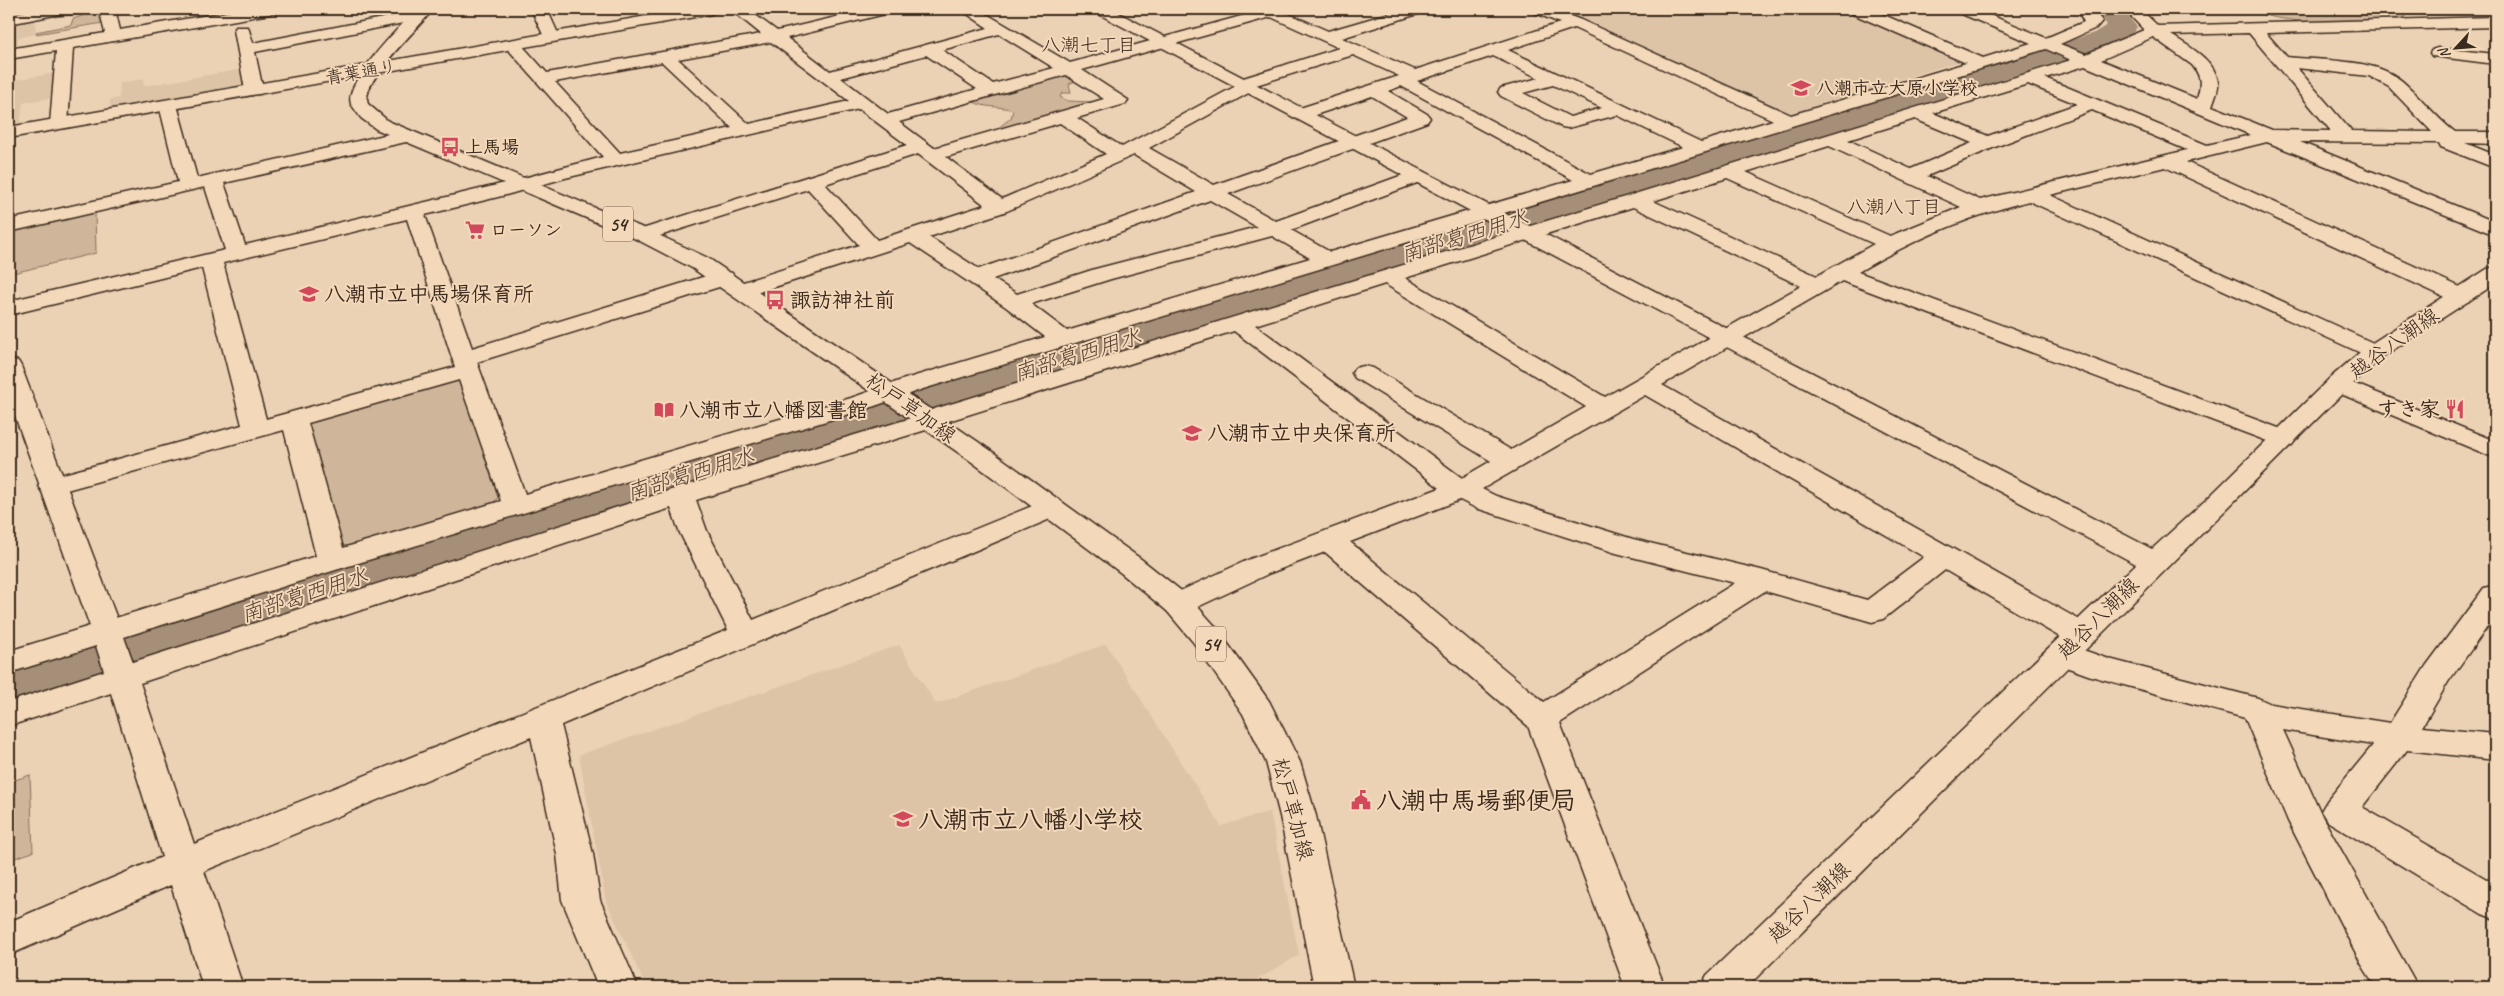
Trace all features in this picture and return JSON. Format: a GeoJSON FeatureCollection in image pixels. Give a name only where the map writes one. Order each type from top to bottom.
{"type":"FeatureCollection","features":[{"type":"Feature","properties":{"kind":"street"},"geometry":{"type":"LineString","coordinates":[[9,19],[60,9]]}},
{"type":"Feature","properties":{"kind":"street"},"geometry":{"type":"LineString","coordinates":[[107,9],[114,36]]}},
{"type":"Feature","properties":{"kind":"street"},"geometry":{"type":"LineString","coordinates":[[9,54],[263,9]]}},
{"type":"Feature","properties":{"kind":"street"},"geometry":{"type":"LineString","coordinates":[[539,9],[552,38]]}},
{"type":"Feature","properties":{"kind":"street","name":"青葉通り"},"geometry":{"type":"LineString","coordinates":[[9,132],[712,9]]}},
{"type":"Feature","properties":{"kind":"street"},"geometry":{"type":"LineString","coordinates":[[738,9],[1000,207]]}},
{"type":"Feature","properties":{"kind":"street"},"geometry":{"type":"LineString","coordinates":[[542,78],[774,36],[888,9]]}},
{"type":"Feature","properties":{"kind":"street"},"geometry":{"type":"LineString","coordinates":[[643,235],[688,212],[812,182],[1119,100],[968,9]]}},
{"type":"Feature","properties":{"kind":"street"},"geometry":{"type":"LineString","coordinates":[[1100,9],[2155,562]]}},
{"type":"Feature","properties":{"kind":"street"},"geometry":{"type":"LineString","coordinates":[[1360,9],[1391,17]]}},
{"type":"Feature","properties":{"kind":"street"},"geometry":{"type":"LineString","coordinates":[[1327,37],[1419,9]]}},
{"type":"Feature","properties":{"kind":"street"},"geometry":{"type":"LineString","coordinates":[[1538,9],[1575,23],[1789,121]]}},
{"type":"Feature","properties":{"kind":"street"},"geometry":{"type":"LineString","coordinates":[[1862,9],[1858,11],[1981,63]]}},
{"type":"Feature","properties":{"kind":"street"},"geometry":{"type":"LineString","coordinates":[[1962,9],[2495,229]]}},
{"type":"Feature","properties":{"kind":"street"},"geometry":{"type":"LineString","coordinates":[[9,662],[332,561],[891,394],[1063,339],[1981,63],[2049,45],[2090,25],[2094,20],[2085,9]]}},
{"type":"Feature","properties":{"kind":"street"},"geometry":{"type":"LineString","coordinates":[[2132,9],[2154,31],[2198,61],[2205,70],[2210,83],[2203,108]]}},
{"type":"Feature","properties":{"kind":"street"},"geometry":{"type":"LineString","coordinates":[[885,120],[1278,11],[1409,78],[1589,181]]}},
{"type":"Feature","properties":{"kind":"street"},"geometry":{"type":"LineString","coordinates":[[245,49],[422,12]]}},
{"type":"Feature","properties":{"kind":"street","name":"松戸草加線"},"geometry":{"type":"LineString","coordinates":[[422,12],[372,70],[359,92],[358,99],[362,109],[382,125],[643,235],[700,263],[926,418],[1052,508],[1178,604],[1204,634],[1257,709],[1284,762],[1298,816],[1334,987]]}},
{"type":"Feature","properties":{"kind":"street"},"geometry":{"type":"LineString","coordinates":[[239,14],[254,90]]}},
{"type":"Feature","properties":{"kind":"street"},"geometry":{"type":"LineString","coordinates":[[9,714],[926,418],[1916,113],[2083,59],[2154,31],[2495,22]]}},
{"type":"Feature","properties":{"kind":"street"},"geometry":{"type":"LineString","coordinates":[[1300,114],[1575,23]]}},
{"type":"Feature","properties":{"kind":"street"},"geometry":{"type":"LineString","coordinates":[[827,76],[1000,28]]}},
{"type":"Feature","properties":{"kind":"street"},"geometry":{"type":"LineString","coordinates":[[2253,28],[2345,136]]}},
{"type":"Feature","properties":{"kind":"street"},"geometry":{"type":"LineString","coordinates":[[2414,29],[2451,65]]}},
{"type":"Feature","properties":{"kind":"street"},"geometry":{"type":"LineString","coordinates":[[59,124],[64,44]]}},
{"type":"Feature","properties":{"kind":"street"},"geometry":{"type":"LineString","coordinates":[[513,45],[616,160]]}},
{"type":"Feature","properties":{"kind":"street"},"geometry":{"type":"LineString","coordinates":[[927,48],[990,90]]}},
{"type":"Feature","properties":{"kind":"street"},"geometry":{"type":"LineString","coordinates":[[52,486],[294,420],[465,365],[733,284],[914,236],[1000,207],[1128,152],[1245,85],[1354,49]]}},
{"type":"Feature","properties":{"kind":"street"},"geometry":{"type":"LineString","coordinates":[[1494,50],[1700,148]]}},
{"type":"Feature","properties":{"kind":"street"},"geometry":{"type":"LineString","coordinates":[[2438,53],[2495,59]]}},
{"type":"Feature","properties":{"kind":"street"},"geometry":{"type":"LineString","coordinates":[[665,56],[746,131]]}},
{"type":"Feature","properties":{"kind":"street"},"geometry":{"type":"LineString","coordinates":[[2282,62],[2373,71],[2385,75],[2439,130],[2443,138],[2495,162]]}},
{"type":"Feature","properties":{"kind":"street"},"geometry":{"type":"LineString","coordinates":[[2027,77],[2205,151]]}},
{"type":"Feature","properties":{"kind":"street"},"geometry":{"type":"LineString","coordinates":[[1555,79],[1507,92],[1568,124],[1620,110]]}},
{"type":"Feature","properties":{"kind":"street"},"geometry":{"type":"LineString","coordinates":[[976,277],[1421,118],[1375,90]]}},
{"type":"Feature","properties":{"kind":"street"},"geometry":{"type":"LineString","coordinates":[[9,308],[414,211],[616,160],[863,103]]}},
{"type":"Feature","properties":{"kind":"street"},"geometry":{"type":"LineString","coordinates":[[1910,176],[1988,143],[2093,104]]}},
{"type":"Feature","properties":{"kind":"street"},"geometry":{"type":"LineString","coordinates":[[168,105],[189,185]]}},
{"type":"Feature","properties":{"kind":"street"},"geometry":{"type":"LineString","coordinates":[[1916,113],[1988,143]]}},
{"type":"Feature","properties":{"kind":"street"},"geometry":{"type":"LineString","coordinates":[[1063,116],[1128,152],[1211,193],[1328,260]]}},
{"type":"Feature","properties":{"kind":"street"},"geometry":{"type":"LineString","coordinates":[[9,226],[406,136]]}},
{"type":"Feature","properties":{"kind":"street"},"geometry":{"type":"LineString","coordinates":[[1178,604],[1260,566],[1461,490],[1890,244],[1978,207],[2268,136],[2495,138]]}},
{"type":"Feature","properties":{"kind":"street"},"geometry":{"type":"LineString","coordinates":[[1830,139],[1978,207]]}},
{"type":"Feature","properties":{"kind":"street"},"geometry":{"type":"LineString","coordinates":[[2168,161],[2461,296]]}},
{"type":"Feature","properties":{"kind":"street"},"geometry":{"type":"LineString","coordinates":[[1728,171],[1890,244]]}},
{"type":"Feature","properties":{"kind":"street"},"geometry":{"type":"LineString","coordinates":[[1014,302],[1103,274],[1274,229],[1418,176]]}},
{"type":"Feature","properties":{"kind":"street"},"geometry":{"type":"LineString","coordinates":[[213,180],[237,254]]}},
{"type":"Feature","properties":{"kind":"street"},"geometry":{"type":"LineString","coordinates":[[812,182],[873,248]]}},
{"type":"Feature","properties":{"kind":"street"},"geometry":{"type":"LineString","coordinates":[[2031,194],[2374,352]]}},
{"type":"Feature","properties":{"kind":"street"},"geometry":{"type":"LineString","coordinates":[[1635,200],[1818,286]]}},
{"type":"Feature","properties":{"kind":"street"},"geometry":{"type":"LineString","coordinates":[[414,211],[465,365],[512,497],[517,506]]}},
{"type":"Feature","properties":{"kind":"street"},"geometry":{"type":"LineString","coordinates":[[914,236],[1014,302],[1063,339]]}},
{"type":"Feature","properties":{"kind":"street"},"geometry":{"type":"LineString","coordinates":[[211,260],[256,430]]}},
{"type":"Feature","properties":{"kind":"street"},"geometry":{"type":"LineString","coordinates":[[1841,273],[2283,439]]}},
{"type":"Feature","properties":{"kind":"street","name":"越谷八潮線"},"geometry":{"type":"LineString","coordinates":[[1721,987],[2155,562],[2218,504],[2338,384],[2374,352],[2495,274]]}},
{"type":"Feature","properties":{"kind":"street"},"geometry":{"type":"LineString","coordinates":[[1388,277],[1605,408]]}},
{"type":"Feature","properties":{"kind":"street"},"geometry":{"type":"LineString","coordinates":[[1238,323],[1432,471],[1461,490],[1486,502],[1626,546],[1761,580],[1872,612],[1943,556]]}},
{"type":"Feature","properties":{"kind":"street"},"geometry":{"type":"LineString","coordinates":[[9,366],[14,394],[52,486],[123,677],[222,987]]}},
{"type":"Feature","properties":{"kind":"street"},"geometry":{"type":"LineString","coordinates":[[1364,373],[1511,462]]}},
{"type":"Feature","properties":{"kind":"street"},"geometry":{"type":"LineString","coordinates":[[2338,384],[2495,450]]}},
{"type":"Feature","properties":{"kind":"street"},"geometry":{"type":"LineString","coordinates":[[1645,385],[1943,556],[2072,644],[2102,668],[2258,710],[2306,821],[2376,953],[2398,987]]}},
{"type":"Feature","properties":{"kind":"street"},"geometry":{"type":"LineString","coordinates":[[294,420],[332,561]]}},
{"type":"Feature","properties":{"kind":"street"},"geometry":{"type":"LineString","coordinates":[[681,496],[693,532],[745,634]]}},
{"type":"Feature","properties":{"kind":"street"},"geometry":{"type":"LineString","coordinates":[[9,940],[184,864],[543,719],[1052,508]]}},
{"type":"Feature","properties":{"kind":"street"},"geometry":{"type":"LineString","coordinates":[[1330,541],[1542,720],[1645,987]]}},
{"type":"Feature","properties":{"kind":"street"},"geometry":{"type":"LineString","coordinates":[[1542,720],[1761,580]]}},
{"type":"Feature","properties":{"kind":"street"},"geometry":{"type":"LineString","coordinates":[[2491,610],[2437,674],[2399,736],[2339,811],[2495,902]]}},
{"type":"Feature","properties":{"kind":"street"},"geometry":{"type":"LineString","coordinates":[[2261,714],[2399,736],[2495,747]]}},
{"type":"Feature","properties":{"kind":"street"},"geometry":{"type":"LineString","coordinates":[[543,719],[575,854],[581,900],[618,987]]}},
{"type":"Feature","properties":{"kind":"shaded area"},"geometry":{"type":"Polygon","coordinates":[[[73,9],[100,9],[103,23],[36,34],[36,32],[71,25],[73,19],[91,13],[54,17],[50,13],[73,9]]]}},
{"type":"Feature","properties":{"kind":"shaded area","name":"八潮市立大原小学校"},"geometry":{"type":"Polygon","coordinates":[[[1558,9],[1841,9],[1960,61],[1786,115],[1558,9]]]}},
{"type":"Feature","properties":{"kind":"shaded area"},"geometry":{"type":"Polygon","coordinates":[[[2267,9],[2388,9],[2406,14],[2406,17],[2373,21],[2312,22],[2275,18],[2261,14],[2267,9]]]}},
{"type":"Feature","properties":{"kind":"shaded area"},"geometry":{"type":"Polygon","coordinates":[[[29,18],[29,21],[35,21],[36,34],[18,38],[18,45],[9,46],[9,21],[29,18]]]}},
{"type":"Feature","properties":{"kind":"shaded area"},"geometry":{"type":"Polygon","coordinates":[[[243,69],[246,86],[109,110],[110,100],[119,98],[120,83],[143,79],[144,86],[243,69]]]}},
{"type":"Feature","properties":{"kind":"shaded area"},"geometry":{"type":"Polygon","coordinates":[[[55,73],[52,98],[23,103],[20,126],[9,128],[9,81],[55,73]]]}},
{"type":"Feature","properties":{"kind":"shaded area"},"geometry":{"type":"Polygon","coordinates":[[[1066,75],[1075,81],[1069,84],[1071,93],[1062,93],[1060,97],[1068,101],[1091,102],[1085,106],[1003,129],[998,128],[1011,118],[1013,110],[982,105],[971,101],[1066,75]]]}},
{"type":"Feature","properties":{"kind":"shaded area"},"geometry":{"type":"Polygon","coordinates":[[[95,210],[96,253],[9,274],[9,229],[95,210]]]}},
{"type":"Feature","properties":{"kind":"shaded area"},"geometry":{"type":"Polygon","coordinates":[[[456,380],[461,382],[498,498],[489,506],[350,548],[341,544],[306,423],[456,380]]]}},
{"type":"Feature","properties":{"kind":"shaded area","name":"八潮市立八幡小学校"},"geometry":{"type":"Polygon","coordinates":[[[1106,644],[1221,826],[1270,811],[1299,955],[1245,987],[646,987],[606,901],[579,755],[899,645],[936,704],[1106,644]]]}},
{"type":"Feature","properties":{"kind":"shaded area"},"geometry":{"type":"Polygon","coordinates":[[[30,775],[33,852],[9,860],[9,782],[30,775]]]}},
{"type":"Feature","properties":{"kind":"waterway","name":"南部葛西用水"},"geometry":{"type":"LineString","coordinates":[[9,691],[450,546],[2104,39],[2123,27],[2108,9]]}},
{"type":"Feature","properties":{"kind":"place","name":"八潮市立大原小学校"},"geometry":{"type":"Point","coordinates":[1801,88]}},
{"type":"Feature","properties":{"kind":"place","name":"上馬場"},"geometry":{"type":"Point","coordinates":[450,147]}},
{"type":"Feature","properties":{"kind":"place","name":"ローソン"},"geometry":{"type":"Point","coordinates":[475,230]}},
{"type":"Feature","properties":{"kind":"place","name":"八潮市立中馬場保育所"},"geometry":{"type":"Point","coordinates":[309,294]}},
{"type":"Feature","properties":{"kind":"place","name":"諏訪神社前"},"geometry":{"type":"Point","coordinates":[775,300]}},
{"type":"Feature","properties":{"kind":"place","name":"すき家"},"geometry":{"type":"Point","coordinates":[2455,409]}},
{"type":"Feature","properties":{"kind":"place","name":"八潮市立八幡図書館"},"geometry":{"type":"Point","coordinates":[664,410]}},
{"type":"Feature","properties":{"kind":"place","name":"八潮市立中央保育所"},"geometry":{"type":"Point","coordinates":[1192,433]}},
{"type":"Feature","properties":{"kind":"place","name":"八潮中馬場郵便局"},"geometry":{"type":"Point","coordinates":[1361,800]}},
{"type":"Feature","properties":{"kind":"place","name":"八潮市立八幡小学校"},"geometry":{"type":"Point","coordinates":[903,819]}},
{"type":"Feature","properties":{"kind":"district","name":"八潮七丁目"},"geometry":{"type":"Point","coordinates":[1089,44]}},
{"type":"Feature","properties":{"kind":"district","name":"八潮八丁目"},"geometry":{"type":"Point","coordinates":[1894,206]}}]}
